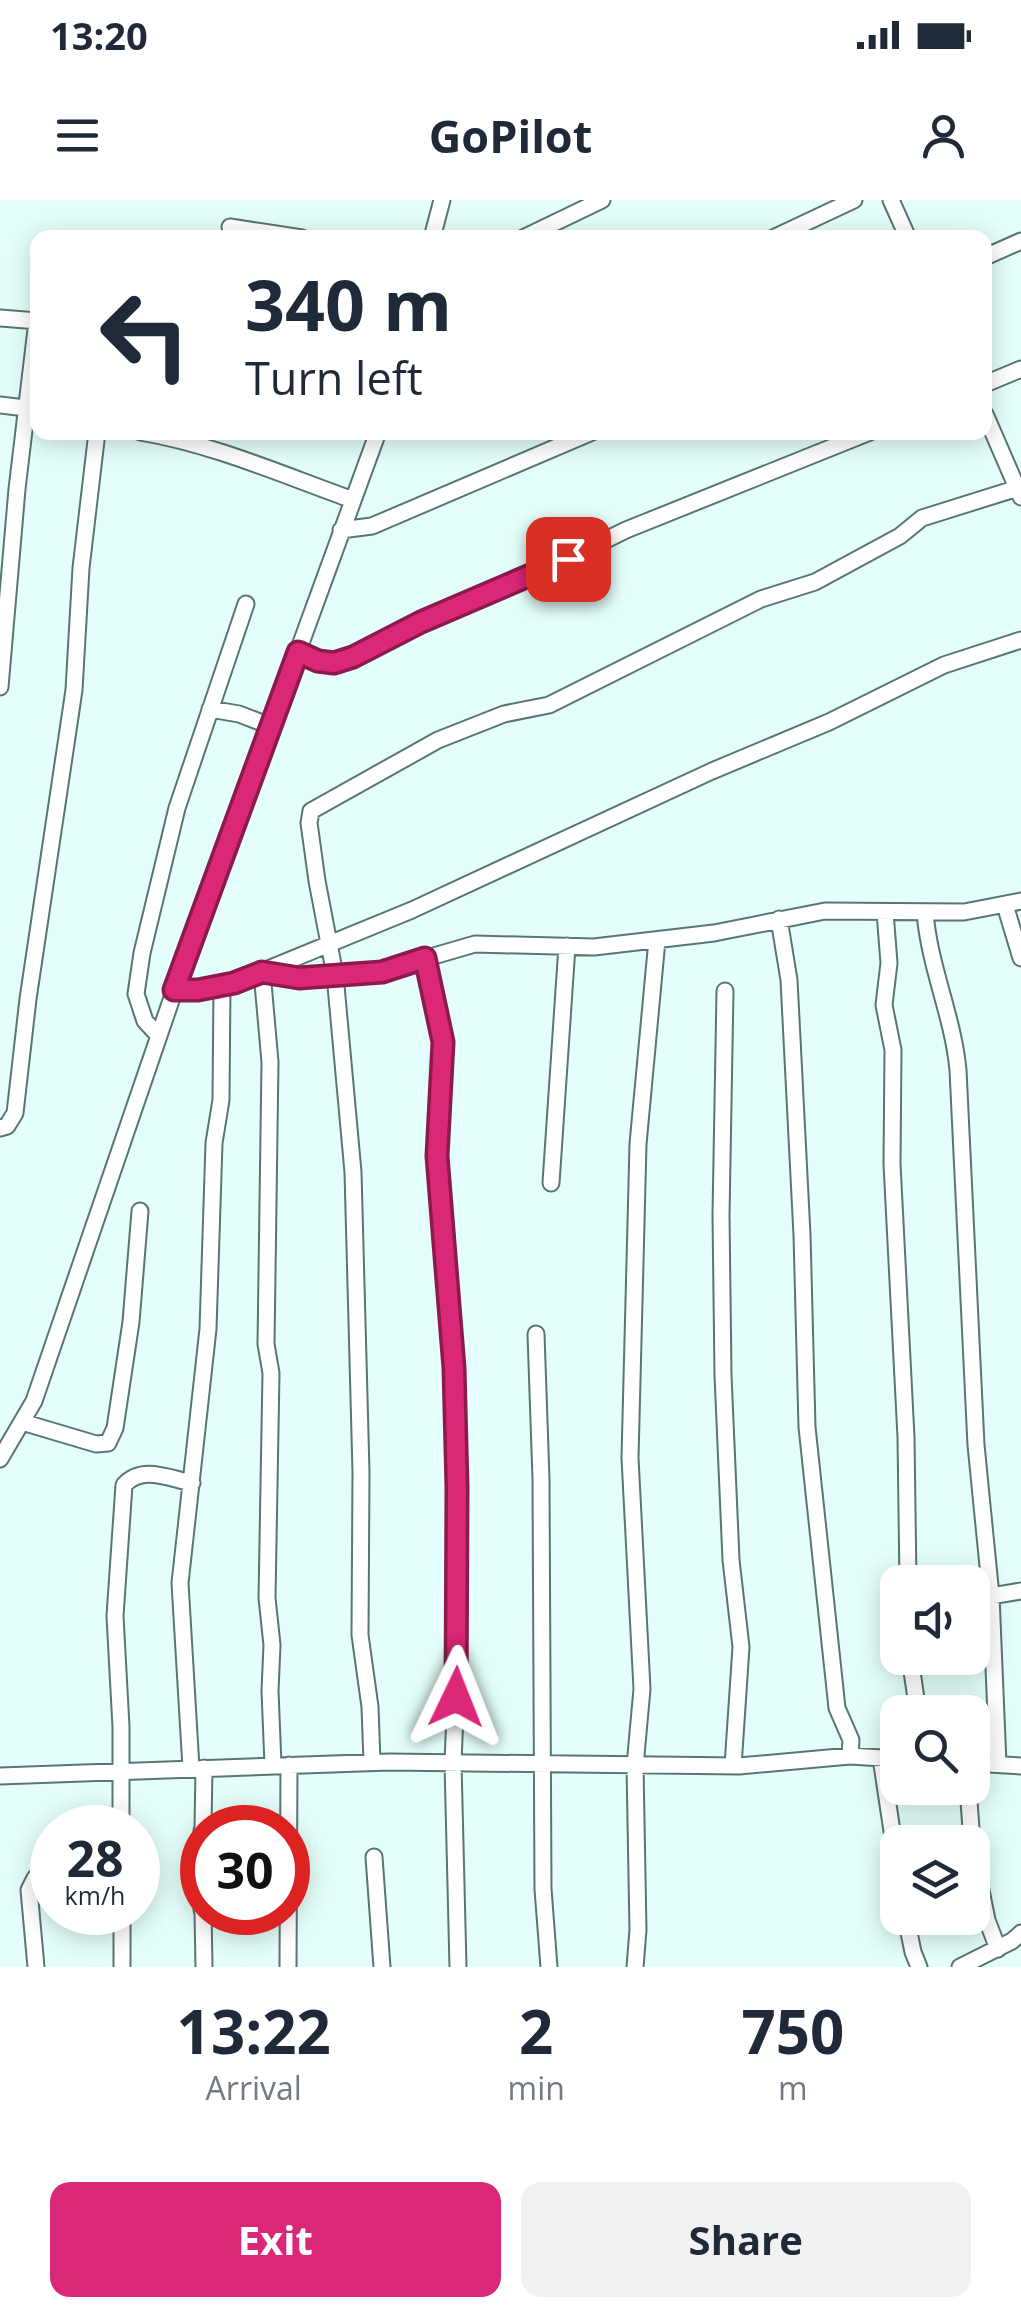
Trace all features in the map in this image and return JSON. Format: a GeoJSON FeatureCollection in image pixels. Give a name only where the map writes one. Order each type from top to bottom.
{"type":"FeatureCollection","features":[{"type":"Feature","properties":{"kind":"street"},"geometry":{"type":"LineString","coordinates":[[434,230],[442,200]]}},
{"type":"Feature","properties":{"kind":"street"},"geometry":{"type":"LineString","coordinates":[[540,230],[602,200]]}},
{"type":"Feature","properties":{"kind":"street"},"geometry":{"type":"LineString","coordinates":[[790,230],[854,200]]}},
{"type":"Feature","properties":{"kind":"street"},"geometry":{"type":"LineString","coordinates":[[891,200],[904,230]]}},
{"type":"Feature","properties":{"kind":"street"},"geometry":{"type":"LineString","coordinates":[[230,227],[250,230]]}},
{"type":"Feature","properties":{"kind":"street"},"geometry":{"type":"LineString","coordinates":[[992,254],[1021,241]]}},
{"type":"Feature","properties":{"kind":"street"},"geometry":{"type":"LineString","coordinates":[[0,318],[30,320]]}},
{"type":"Feature","properties":{"kind":"street"},"geometry":{"type":"LineString","coordinates":[[992,381],[1021,368]]}},
{"type":"Feature","properties":{"kind":"street"},"geometry":{"type":"LineString","coordinates":[[0,405],[30,409]]}},
{"type":"Feature","properties":{"kind":"street"},"geometry":{"type":"LineString","coordinates":[[0,686],[17,489],[30,424]]}},
{"type":"Feature","properties":{"kind":"street"},"geometry":{"type":"LineString","coordinates":[[372,1762],[370,1707],[360,1635],[361,1472],[353,1172],[336,975],[309,823],[311,811],[438,740],[504,714],[549,705],[761,599],[815,582],[900,536],[922,518],[1020,491],[992,429]]}},
{"type":"Feature","properties":{"kind":"street"},"geometry":{"type":"LineString","coordinates":[[0,1128],[7,1126],[15,1112],[74,690],[80,568],[96,440]]}},
{"type":"Feature","properties":{"kind":"street"},"geometry":{"type":"LineString","coordinates":[[179,440],[353,500]]}},
{"type":"Feature","properties":{"kind":"street"},"geometry":{"type":"LineString","coordinates":[[0,1460],[34,1402],[158,1035],[375,440]]}},
{"type":"Feature","properties":{"kind":"street"},"geometry":{"type":"LineString","coordinates":[[341,530],[372,526],[573,440]]}},
{"type":"Feature","properties":{"kind":"street"},"geometry":{"type":"LineString","coordinates":[[298,652],[334,663],[353,657],[421,622],[539,574],[626,530],[850,440]]}},
{"type":"Feature","properties":{"kind":"street"},"geometry":{"type":"LineString","coordinates":[[158,1035],[146,1020],[136,994],[142,953],[177,808],[246,604]]}},
{"type":"Feature","properties":{"kind":"street"},"geometry":{"type":"LineString","coordinates":[[174,990],[222,986],[262,972],[412,910],[712,771],[829,722],[944,665],[1021,640]]}},
{"type":"Feature","properties":{"kind":"street"},"geometry":{"type":"LineString","coordinates":[[210,710],[239,714],[270,726]]}},
{"type":"Feature","properties":{"kind":"street"},"geometry":{"type":"LineString","coordinates":[[262,972],[299,978],[382,972],[475,944],[594,947],[714,933],[825,911],[964,912],[1013,903],[1021,958]]}},
{"type":"Feature","properties":{"kind":"street"},"geometry":{"type":"LineString","coordinates":[[885,912],[889,964],[884,1005],[893,1050],[892,1164],[906,1437],[908,1565]]}},
{"type":"Feature","properties":{"kind":"street"},"geometry":{"type":"LineString","coordinates":[[925,912],[928,945],[956,1046],[976,1445],[991,1596],[998,1764]]}},
{"type":"Feature","properties":{"kind":"street"},"geometry":{"type":"LineString","coordinates":[[779,919],[788,980],[802,1235],[807,1427],[837,1708],[851,1740],[850,1756]]}},
{"type":"Feature","properties":{"kind":"street"},"geometry":{"type":"LineString","coordinates":[[635,1967],[635,1766],[642,1689],[630,1458],[638,1144],[657,940]]}},
{"type":"Feature","properties":{"kind":"street"},"geometry":{"type":"LineString","coordinates":[[551,1183],[567,946]]}},
{"type":"Feature","properties":{"kind":"street"},"geometry":{"type":"LineString","coordinates":[[425,958],[443,1042],[437,1156],[454,1368],[457,1664],[452,1763],[458,1967]]}},
{"type":"Feature","properties":{"kind":"street"},"geometry":{"type":"LineString","coordinates":[[262,972],[270,1062],[266,1344],[271,1372],[271,1472],[267,1598],[272,1645],[270,1691],[281,1765],[288,1967]]}},
{"type":"Feature","properties":{"kind":"street"},"geometry":{"type":"LineString","coordinates":[[200,1805],[180,1583],[208,1329],[214,1143],[221,1100],[222,986]]}},
{"type":"Feature","properties":{"kind":"street"},"geometry":{"type":"LineString","coordinates":[[725,991],[723,1375],[731,1560],[741,1647],[733,1766]]}},
{"type":"Feature","properties":{"kind":"street"},"geometry":{"type":"LineString","coordinates":[[22,1422],[96,1444],[108,1443],[115,1428],[131,1322],[140,1210]]}},
{"type":"Feature","properties":{"kind":"street"},"geometry":{"type":"LineString","coordinates":[[536,1334],[541,1480],[540,1765],[549,1967]]}},
{"type":"Feature","properties":{"kind":"street"},"geometry":{"type":"LineString","coordinates":[[121,1805],[115,1616],[124,1485],[141,1472],[192,1482]]}},
{"type":"Feature","properties":{"kind":"street"},"geometry":{"type":"LineString","coordinates":[[991,1596],[1021,1591]]}},
{"type":"Feature","properties":{"kind":"street"},"geometry":{"type":"LineString","coordinates":[[0,1776],[372,1762],[733,1766],[850,1756],[880,1758]]}},
{"type":"Feature","properties":{"kind":"street"},"geometry":{"type":"LineString","coordinates":[[990,1764],[1021,1766]]}},
{"type":"Feature","properties":{"kind":"street"},"geometry":{"type":"LineString","coordinates":[[374,1857],[382,1967]]}},
{"type":"Feature","properties":{"kind":"street"},"geometry":{"type":"LineString","coordinates":[[990,1928],[998,1950]]}},
{"type":"Feature","properties":{"kind":"street"},"geometry":{"type":"LineString","coordinates":[[960,1967],[998,1950],[1021,1933]]}},
{"type":"Feature","properties":{"kind":"street"},"geometry":{"type":"LineString","coordinates":[[33,1935],[36,1967]]}},
{"type":"Feature","properties":{"kind":"street"},"geometry":{"type":"LineString","coordinates":[[122,1935],[122,1967]]}},
{"type":"Feature","properties":{"kind":"street"},"geometry":{"type":"LineString","coordinates":[[203,1935],[204,1967]]}},
{"type":"Feature","properties":{"kind":"street"},"geometry":{"type":"LineString","coordinates":[[910,1935],[920,1967]]}},
{"type":"Feature","properties":{"kind":"route"},"geometry":{"type":"LineString","coordinates":[[456,1697],[454,1368],[437,1156],[443,1042],[425,958],[382,972],[299,978],[262,972],[234,983],[174,990],[298,652],[334,663],[353,657],[421,622],[568,559]]}}]}
